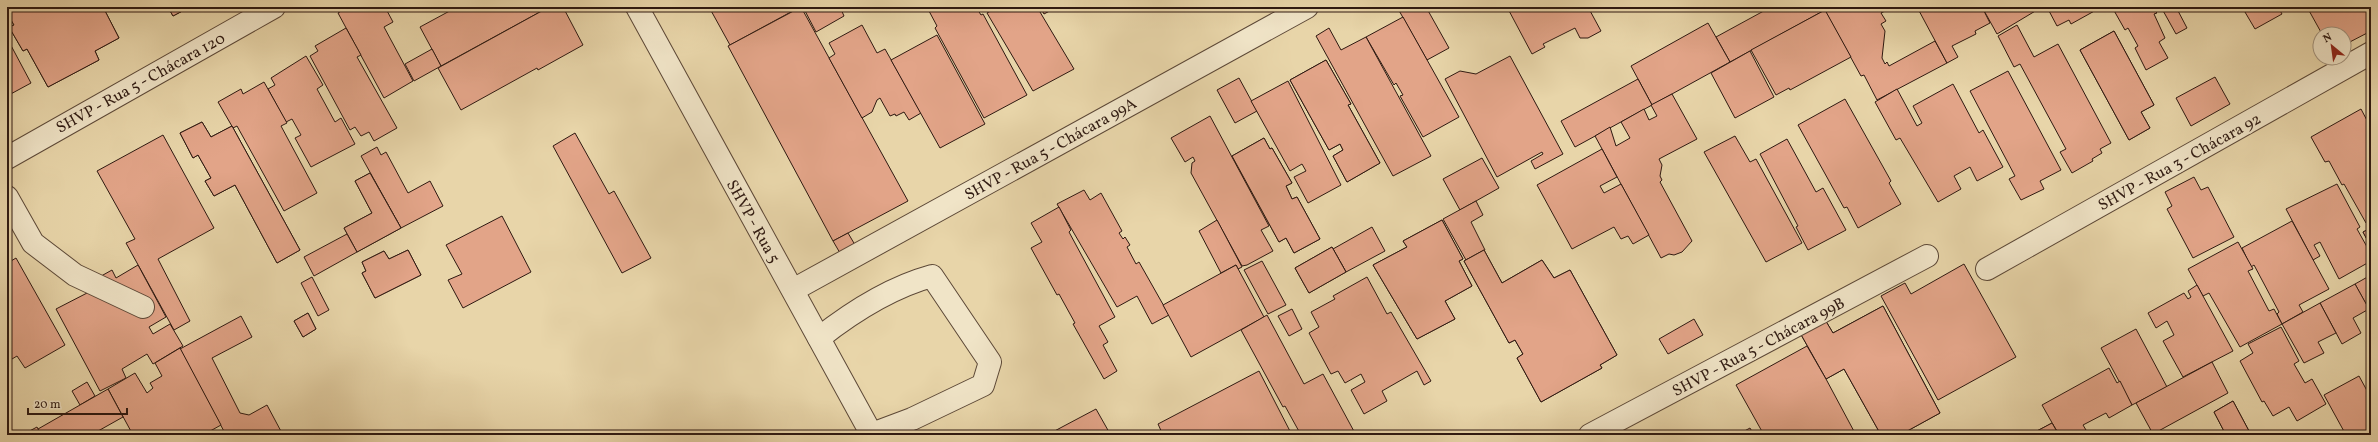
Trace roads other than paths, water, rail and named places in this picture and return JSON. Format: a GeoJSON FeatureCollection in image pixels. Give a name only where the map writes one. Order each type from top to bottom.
{"type":"FeatureCollection","features":[{"type":"Feature","properties":{"kind":"street","name":"SHVP - Rua 5 - Chácara 120"},"geometry":{"type":"LineString","coordinates":[[7,158],[274,7]]}},
{"type":"Feature","properties":{"kind":"street","name":"SHVP - Rua 5"},"geometry":{"type":"LineString","coordinates":[[637,7],[872,435]]}},
{"type":"Feature","properties":{"kind":"street","name":"SHVP - Rua 5 - Chácara 99A"},"geometry":{"type":"LineString","coordinates":[[792,290],[1307,7]]}},
{"type":"Feature","properties":{"kind":"street","name":"SHVP - Rua 3 - Chácara 92"},"geometry":{"type":"LineString","coordinates":[[1987,269],[2371,53]]}},
{"type":"Feature","properties":{"kind":"street"},"geometry":{"type":"LineString","coordinates":[[7,197],[33,243],[75,275],[143,307]]}},
{"type":"Feature","properties":{"kind":"street","name":"SHVP - Rua 5 - Chácara 99B"},"geometry":{"type":"LineString","coordinates":[[1590,435],[1927,256]]}},
{"type":"Feature","properties":{"kind":"street"},"geometry":{"type":"LineString","coordinates":[[819,338],[834,326],[909,282],[932,276],[990,362],[984,385],[912,419],[872,435]]}}]}
